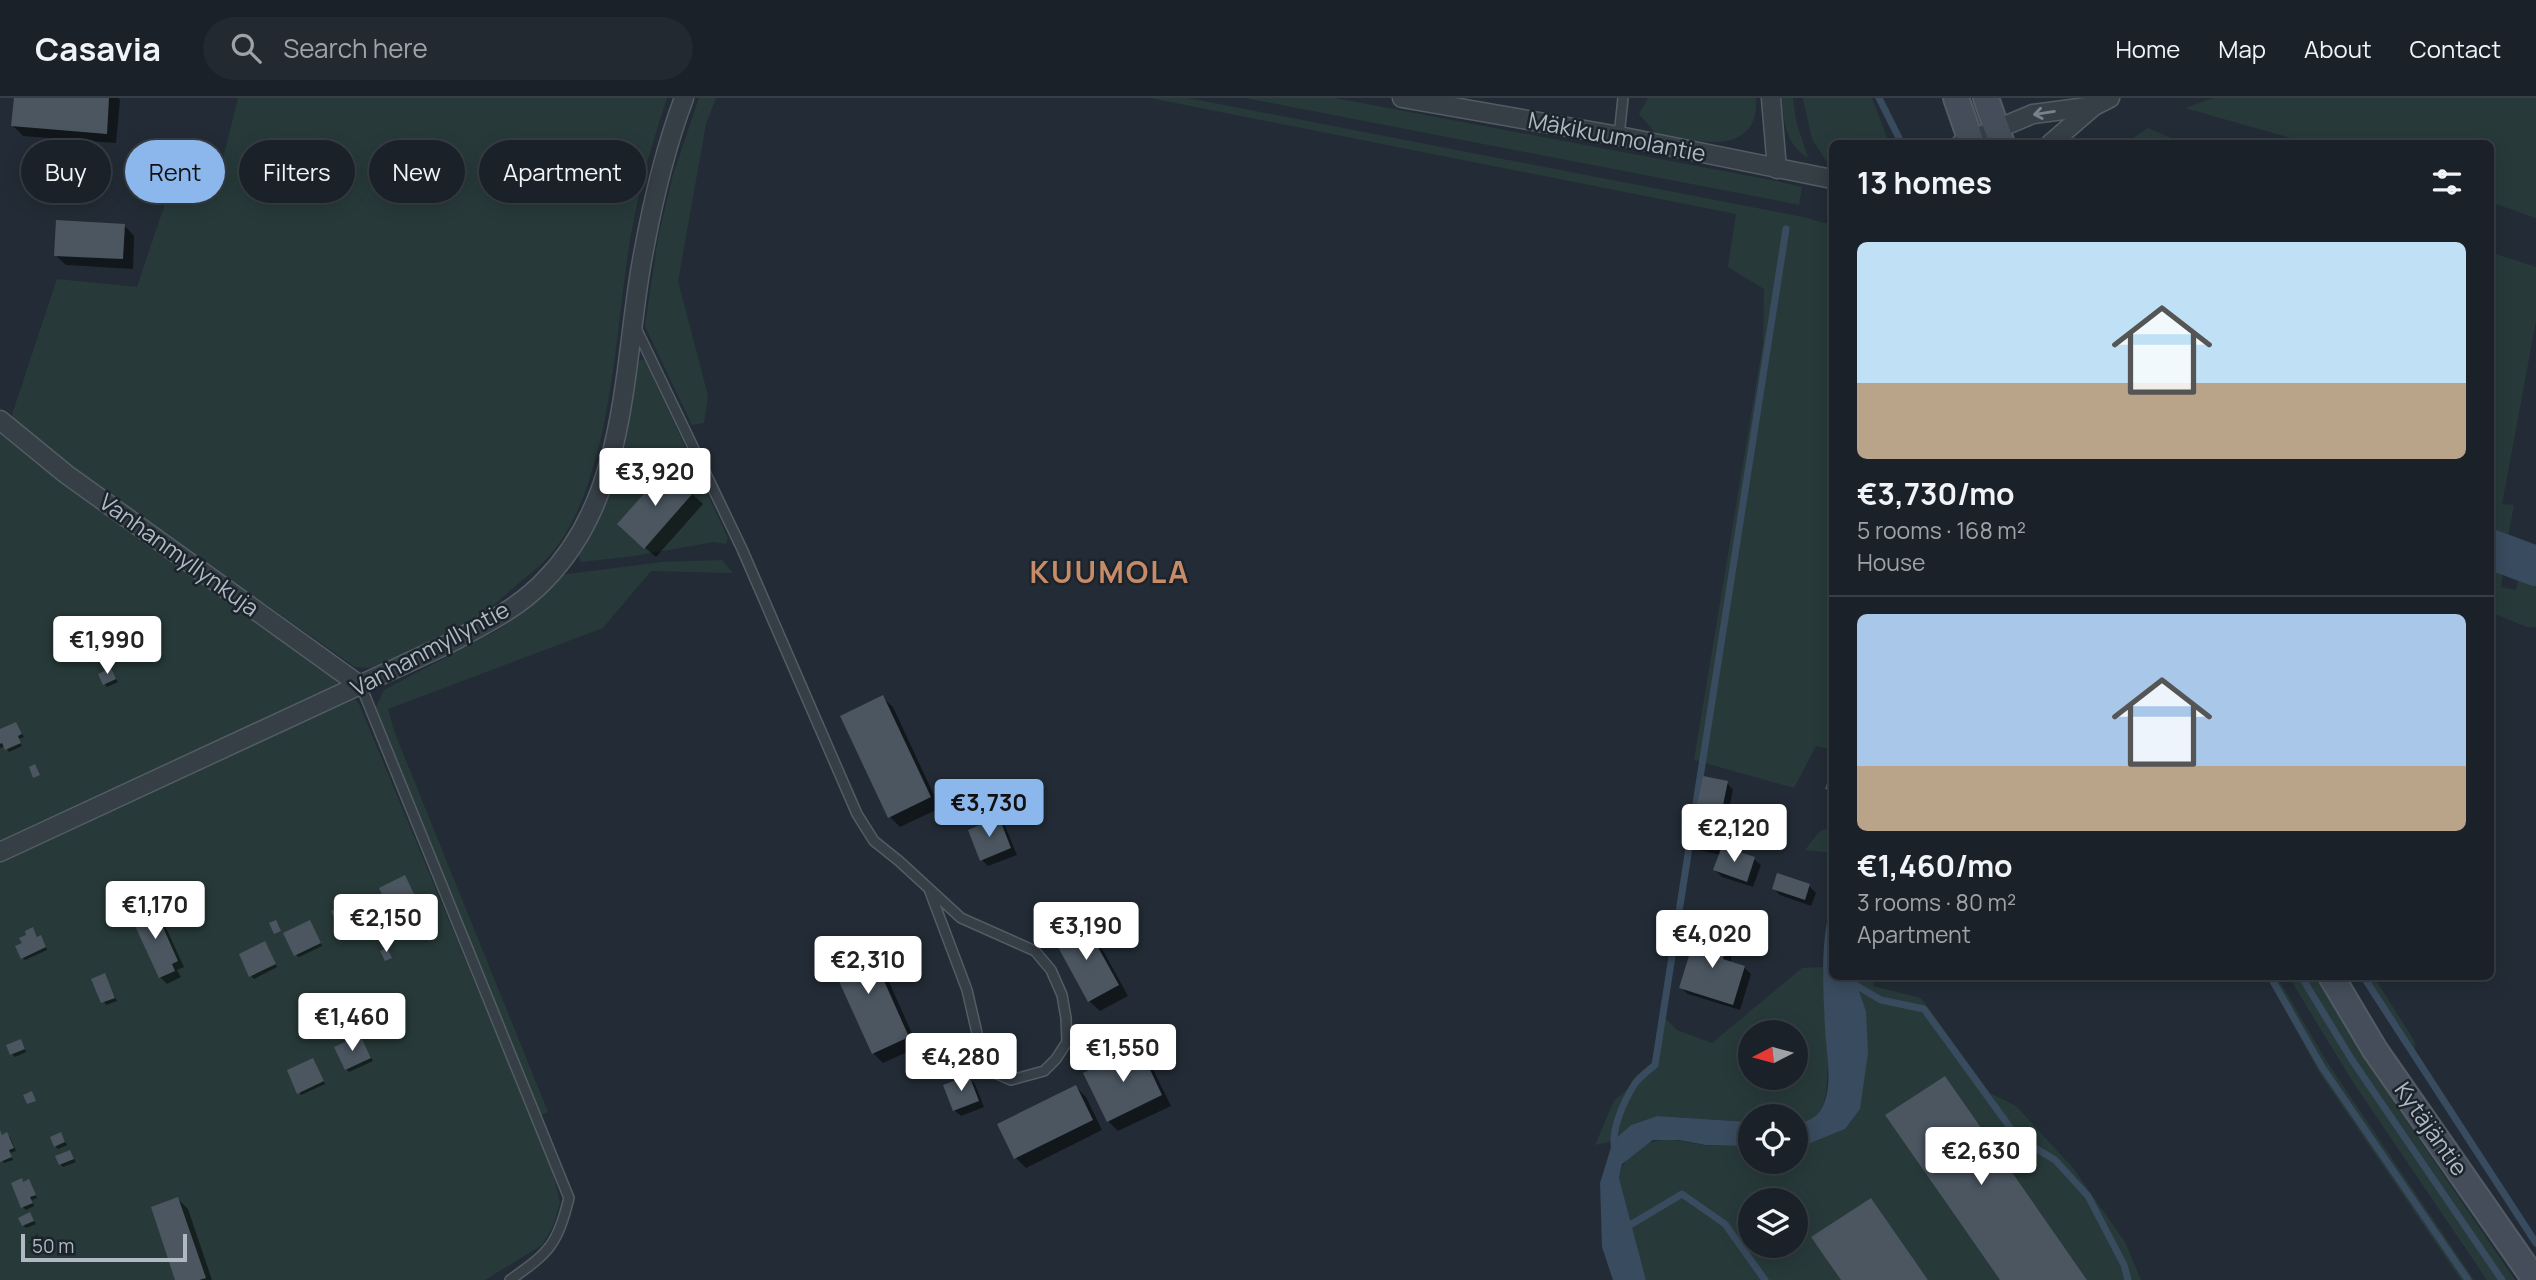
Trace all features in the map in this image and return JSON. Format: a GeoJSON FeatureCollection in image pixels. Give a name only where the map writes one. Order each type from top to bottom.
{"type":"FeatureCollection","features":[{"type":"Feature","properties":{"kind":"street","name":"Vanhanmyllyntie"},"geometry":{"type":"LineString","coordinates":[[0,852],[361,686],[488,623],[545,581],[589,519],[606,476],[616,436],[654,195],[684,98]]}},
{"type":"Feature","properties":{"kind":"street","name":"Mäkikuumolantie"},"geometry":{"type":"LineString","coordinates":[[1402,98],[1438,102],[1619,136],[1829,178]]}},
{"type":"Feature","properties":{"kind":"street"},"geometry":{"type":"LineString","coordinates":[[1771,98],[1777,169]]}},
{"type":"Feature","properties":{"kind":"street"},"geometry":{"type":"LineString","coordinates":[[1956,98],[1967,140]]}},
{"type":"Feature","properties":{"kind":"street"},"geometry":{"type":"LineString","coordinates":[[1986,98],[1999,136]]}},
{"type":"Feature","properties":{"kind":"street"},"geometry":{"type":"LineString","coordinates":[[1978,140],[1999,136],[2033,114],[2102,102]]}},
{"type":"Feature","properties":{"kind":"street"},"geometry":{"type":"LineString","coordinates":[[2055,140],[2102,102]]}},
{"type":"Feature","properties":{"kind":"street","name":"Vanhanmyllynkuja"},"geometry":{"type":"LineString","coordinates":[[0,420],[65,474],[361,686]]}},
{"type":"Feature","properties":{"kind":"street","name":"Kytäjäntie"},"geometry":{"type":"LineString","coordinates":[[2333,980],[2375,1050],[2535,1280]]}},
{"type":"Feature","properties":{"kind":"lane"},"geometry":{"type":"LineString","coordinates":[[1619,136],[1623,98]]}},
{"type":"Feature","properties":{"kind":"lane"},"geometry":{"type":"LineString","coordinates":[[633,321],[742,549],[857,814],[874,841],[929,889],[961,918],[1035,951],[1051,970],[1062,995],[1067,1042],[1044,1071],[1011,1080],[995,1073],[983,1059],[967,990],[929,889]]}},
{"type":"Feature","properties":{"kind":"lane"},"geometry":{"type":"LineString","coordinates":[[361,686],[569,1198],[560,1231],[541,1258],[510,1280]]}},
{"type":"Feature","properties":{"kind":"green space"},"geometry":{"type":"Polygon","coordinates":[[[238,98],[667,98],[646,167],[646,140],[479,140],[479,203],[637,203],[600,443],[575,515],[558,545],[536,569],[468,623],[445,636],[369,668],[355,667],[73,469],[10,421],[57,279],[137,287],[165,203],[225,203],[225,151],[238,98]]]}},
{"type":"Feature","properties":{"kind":"green space"},"geometry":{"type":"Polygon","coordinates":[[[699,98],[716,98],[706,124],[678,281],[708,396],[704,423],[692,425],[645,326],[658,238],[673,175],[699,98]]]}},
{"type":"Feature","properties":{"kind":"green space"},"geometry":{"type":"Polygon","coordinates":[[[1150,98],[1188,98],[1829,224],[1829,748],[1816,746],[1794,788],[1694,760],[1763,343],[1764,289],[1728,267],[1736,214],[1150,98]]]}},
{"type":"Feature","properties":{"kind":"green space"},"geometry":{"type":"Polygon","coordinates":[[[1245,98],[1335,98],[1771,180],[1802,187],[1799,205],[1795,204],[1245,98]]]}},
{"type":"Feature","properties":{"kind":"green space"},"geometry":{"type":"Polygon","coordinates":[[[1648,98],[1756,98],[1755,113],[1751,125],[1735,138],[1712,142],[1672,138],[1655,132],[1639,114],[1648,98]]]}},
{"type":"Feature","properties":{"kind":"green space"},"geometry":{"type":"Polygon","coordinates":[[[1782,98],[1793,98],[1796,121],[1808,158],[1791,139],[1785,124],[1782,98]]]}},
{"type":"Feature","properties":{"kind":"green space"},"geometry":{"type":"Polygon","coordinates":[[[1803,98],[1872,98],[1888,140],[1829,140],[1828,164],[1812,139],[1803,98]]]}},
{"type":"Feature","properties":{"kind":"green space"},"geometry":{"type":"Polygon","coordinates":[[[2213,98],[2536,98],[2536,218],[2494,203],[2494,140],[2297,140],[2185,108],[2213,98]]]}},
{"type":"Feature","properties":{"kind":"green space"},"geometry":{"type":"Polygon","coordinates":[[[2148,128],[2176,140],[2130,140],[2148,128]]]}},
{"type":"Feature","properties":{"kind":"green space"},"geometry":{"type":"Polygon","coordinates":[[[2494,253],[2536,267],[2536,321],[2502,504],[2514,505],[2508,537],[2494,533],[2494,253]]]}},
{"type":"Feature","properties":{"kind":"green space"},"geometry":{"type":"Polygon","coordinates":[[[641,359],[645,361],[728,538],[726,544],[714,542],[581,562],[578,554],[611,486],[625,438],[638,363],[641,359]]]}},
{"type":"Feature","properties":{"kind":"green space"},"geometry":{"type":"Polygon","coordinates":[[[0,433],[136,538],[332,674],[359,704],[552,1169],[560,1203],[553,1226],[542,1245],[485,1280],[0,1280],[0,433]]]}},
{"type":"Feature","properties":{"kind":"green space"},"geometry":{"type":"Polygon","coordinates":[[[722,560],[733,573],[651,571],[603,628],[388,709],[394,731],[548,1112],[541,1115],[383,732],[376,707],[384,690],[500,629],[532,604],[560,575],[662,562],[722,560]]]}},
{"type":"Feature","properties":{"kind":"green space"},"geometry":{"type":"Polygon","coordinates":[[[2494,569],[2503,571],[2501,587],[2516,590],[2520,571],[2536,576],[2536,627],[2527,627],[2494,614],[2494,569]]]}},
{"type":"Feature","properties":{"kind":"green space"},"geometry":{"type":"Polygon","coordinates":[[[1829,827],[1829,853],[1805,850],[1819,832],[1829,827]]]}},
{"type":"Feature","properties":{"kind":"green space"},"geometry":{"type":"Polygon","coordinates":[[[1823,967],[1828,1062],[1826,1094],[1822,1109],[1813,1119],[1808,1120],[1808,1104],[1738,1104],[1738,1121],[1657,1116],[1631,1125],[1613,1141],[1595,1145],[1614,1101],[1655,1065],[1661,1014],[1677,1030],[1712,1043],[1738,1021],[1738,1090],[1808,1090],[1808,1020],[1740,1020],[1802,968],[1823,967]]]}},
{"type":"Feature","properties":{"kind":"green space"},"geometry":{"type":"Polygon","coordinates":[[[1855,980],[1874,980],[1873,986],[1921,998],[1990,1093],[2016,1106],[2073,1168],[2125,1242],[2141,1280],[2087,1280],[1945,1076],[1885,1115],[2000,1280],[1928,1280],[1871,1198],[1812,1237],[1841,1280],[1646,1280],[1619,1178],[1623,1166],[1632,1154],[1645,1145],[1662,1140],[1711,1145],[1738,1144],[1738,1174],[1808,1174],[1808,1144],[1845,1129],[1866,1011],[1855,980]]]}},
{"type":"Feature","properties":{"kind":"green space"},"geometry":{"type":"Polygon","coordinates":[[[2269,980],[2279,980],[2327,1062],[2474,1280],[2461,1280],[2319,1072],[2269,980]]]}},
{"type":"Feature","properties":{"kind":"green space"},"geometry":{"type":"Polygon","coordinates":[[[2291,980],[2317,980],[2370,1067],[2515,1280],[2487,1280],[2351,1079],[2291,980]]]}},
{"type":"Feature","properties":{"kind":"green space"},"geometry":{"type":"Polygon","coordinates":[[[2365,980],[2376,980],[2415,1042],[2414,1056],[2365,980]]]}},
{"type":"Feature","properties":{"kind":"water"},"geometry":{"type":"Polygon","coordinates":[[[2494,533],[2508,537],[2503,571],[2494,569],[2494,533]]]}},
{"type":"Feature","properties":{"kind":"water"},"geometry":{"type":"Polygon","coordinates":[[[2525,543],[2536,551],[2536,576],[2520,571],[2525,543]]]}},
{"type":"Feature","properties":{"kind":"water"},"geometry":{"type":"Polygon","coordinates":[[[1829,912],[1829,980],[1855,980],[1866,1011],[1868,1053],[1860,1109],[1845,1129],[1808,1144],[1808,1120],[1822,1108],[1828,1089],[1823,964],[1829,912]]]}},
{"type":"Feature","properties":{"kind":"water"},"geometry":{"type":"Polygon","coordinates":[[[1657,1116],[1738,1121],[1738,1146],[1653,1140],[1622,1164],[1619,1178],[1646,1280],[1613,1280],[1602,1247],[1600,1183],[1613,1141],[1631,1125],[1657,1116]]]}},
{"type":"Feature","properties":{"kind":"building"},"geometry":{"type":"Polygon","coordinates":[[[14,98],[109,98],[107,134],[11,126],[14,98]]]}},
{"type":"Feature","properties":{"kind":"building"},"geometry":{"type":"Polygon","coordinates":[[[56,220],[125,224],[123,259],[54,256],[56,220]]]}},
{"type":"Feature","properties":{"kind":"building"},"geometry":{"type":"Polygon","coordinates":[[[667,468],[694,492],[644,549],[617,524],[667,468]]]}},
{"type":"Feature","properties":{"kind":"building"},"geometry":{"type":"Polygon","coordinates":[[[111,668],[116,679],[103,685],[98,674],[111,668]]]}},
{"type":"Feature","properties":{"kind":"building"},"geometry":{"type":"Polygon","coordinates":[[[883,695],[931,797],[888,818],[840,716],[883,695]]]}},
{"type":"Feature","properties":{"kind":"building"},"geometry":{"type":"Polygon","coordinates":[[[16,722],[22,734],[18,736],[21,743],[5,750],[2,743],[0,744],[0,729],[16,722]]]}},
{"type":"Feature","properties":{"kind":"building"},"geometry":{"type":"Polygon","coordinates":[[[35,764],[40,775],[33,778],[29,767],[35,764]]]}},
{"type":"Feature","properties":{"kind":"building"},"geometry":{"type":"Polygon","coordinates":[[[1703,776],[1728,781],[1714,849],[1689,844],[1703,776]]]}},
{"type":"Feature","properties":{"kind":"building"},"geometry":{"type":"Polygon","coordinates":[[[999,817],[1011,848],[980,861],[968,830],[999,817]]]}},
{"type":"Feature","properties":{"kind":"building"},"geometry":{"type":"Polygon","coordinates":[[[1722,846],[1755,857],[1747,882],[1713,870],[1722,846]]]}},
{"type":"Feature","properties":{"kind":"building"},"geometry":{"type":"Polygon","coordinates":[[[1777,873],[1810,884],[1805,900],[1772,889],[1777,873]]]}},
{"type":"Feature","properties":{"kind":"building"},"geometry":{"type":"Polygon","coordinates":[[[405,875],[416,898],[389,911],[379,888],[405,875]]]}},
{"type":"Feature","properties":{"kind":"building"},"geometry":{"type":"Polygon","coordinates":[[[358,899],[368,922],[342,934],[331,911],[358,899]]]}},
{"type":"Feature","properties":{"kind":"building"},"geometry":{"type":"Polygon","coordinates":[[[153,905],[178,961],[172,964],[175,971],[159,978],[130,915],[153,905]]]}},
{"type":"Feature","properties":{"kind":"building"},"geometry":{"type":"Polygon","coordinates":[[[276,920],[281,931],[274,934],[269,923],[276,920]]]}},
{"type":"Feature","properties":{"kind":"building"},"geometry":{"type":"Polygon","coordinates":[[[310,920],[321,943],[294,956],[283,933],[310,920]]]}},
{"type":"Feature","properties":{"kind":"building"},"geometry":{"type":"Polygon","coordinates":[[[1084,922],[1119,985],[1088,1002],[1053,938],[1084,922]]]}},
{"type":"Feature","properties":{"kind":"building"},"geometry":{"type":"Polygon","coordinates":[[[33,927],[37,937],[41,935],[46,947],[21,959],[15,946],[22,943],[19,938],[26,935],[25,931],[33,927]]]}},
{"type":"Feature","properties":{"kind":"building"},"geometry":{"type":"Polygon","coordinates":[[[1697,930],[1729,940],[1723,959],[1745,966],[1733,1005],[1679,988],[1697,930]]]}},
{"type":"Feature","properties":{"kind":"building"},"geometry":{"type":"Polygon","coordinates":[[[865,938],[909,1037],[872,1054],[827,955],[865,938]]]}},
{"type":"Feature","properties":{"kind":"building"},"geometry":{"type":"Polygon","coordinates":[[[265,941],[276,964],[249,977],[239,954],[265,941]]]}},
{"type":"Feature","properties":{"kind":"building"},"geometry":{"type":"Polygon","coordinates":[[[387,948],[392,958],[385,961],[380,951],[387,948]]]}},
{"type":"Feature","properties":{"kind":"building"},"geometry":{"type":"Polygon","coordinates":[[[105,973],[115,998],[101,1003],[91,979],[105,973]]]}},
{"type":"Feature","properties":{"kind":"building"},"geometry":{"type":"Polygon","coordinates":[[[360,1035],[371,1058],[345,1070],[334,1047],[360,1035]]]}},
{"type":"Feature","properties":{"kind":"building"},"geometry":{"type":"Polygon","coordinates":[[[21,1039],[25,1049],[10,1055],[6,1045],[21,1039]]]}},
{"type":"Feature","properties":{"kind":"building"},"geometry":{"type":"Polygon","coordinates":[[[1139,1046],[1162,1095],[1107,1122],[1083,1073],[1139,1046]]]}},
{"type":"Feature","properties":{"kind":"building"},"geometry":{"type":"Polygon","coordinates":[[[313,1058],[324,1081],[297,1094],[287,1070],[313,1058]]]}},
{"type":"Feature","properties":{"kind":"building"},"geometry":{"type":"Polygon","coordinates":[[[969,1075],[979,1101],[953,1111],[943,1085],[969,1075]]]}},
{"type":"Feature","properties":{"kind":"building"},"geometry":{"type":"Polygon","coordinates":[[[1945,1076],[2087,1280],[2000,1280],[1885,1115],[1945,1076]]]}},
{"type":"Feature","properties":{"kind":"building"},"geometry":{"type":"Polygon","coordinates":[[[1076,1085],[1093,1120],[1014,1159],[997,1124],[1076,1085]]]}},
{"type":"Feature","properties":{"kind":"building"},"geometry":{"type":"Polygon","coordinates":[[[32,1091],[36,1101],[27,1104],[23,1095],[32,1091]]]}},
{"type":"Feature","properties":{"kind":"building"},"geometry":{"type":"Polygon","coordinates":[[[0,1130],[2,1135],[7,1132],[14,1148],[9,1150],[12,1157],[0,1162],[0,1130]]]}},
{"type":"Feature","properties":{"kind":"building"},"geometry":{"type":"Polygon","coordinates":[[[61,1132],[65,1142],[54,1147],[50,1137],[61,1132]]]}},
{"type":"Feature","properties":{"kind":"building"},"geometry":{"type":"Polygon","coordinates":[[[70,1150],[74,1159],[59,1165],[55,1156],[70,1150]]]}},
{"type":"Feature","properties":{"kind":"building"},"geometry":{"type":"Polygon","coordinates":[[[22,1178],[23,1182],[29,1179],[36,1195],[30,1197],[33,1203],[21,1208],[11,1183],[22,1178]]]}},
{"type":"Feature","properties":{"kind":"building"},"geometry":{"type":"Polygon","coordinates":[[[178,1197],[206,1278],[175,1280],[151,1207],[178,1197]]]}},
{"type":"Feature","properties":{"kind":"building"},"geometry":{"type":"Polygon","coordinates":[[[1871,1198],[1928,1280],[1841,1280],[1811,1237],[1871,1198]]]}},
{"type":"Feature","properties":{"kind":"building"},"geometry":{"type":"Polygon","coordinates":[[[30,1212],[34,1221],[22,1226],[18,1218],[30,1212]]]}},
{"type":"Feature","properties":{"kind":"waterway"},"geometry":{"type":"LineString","coordinates":[[1879,98],[1899,138]]}},
{"type":"Feature","properties":{"kind":"waterway"},"geometry":{"type":"LineString","coordinates":[[1615,1150],[1614,1134],[1626,1099],[1636,1082],[1655,1065],[1786,229]]}},
{"type":"Feature","properties":{"kind":"waterway"},"geometry":{"type":"LineString","coordinates":[[2494,550],[2536,566]]}},
{"type":"Feature","properties":{"kind":"waterway"},"geometry":{"type":"LineString","coordinates":[[1847,980],[1881,1000],[1924,1009],[2017,1137],[2055,1160],[2088,1196],[2124,1265],[2128,1280]]}},
{"type":"Feature","properties":{"kind":"waterway"},"geometry":{"type":"LineString","coordinates":[[2272,980],[2322,1067],[2468,1280]]}},
{"type":"Feature","properties":{"kind":"waterway"},"geometry":{"type":"LineString","coordinates":[[2303,980],[2352,1060],[2502,1280]]}},
{"type":"Feature","properties":{"kind":"waterway"},"geometry":{"type":"LineString","coordinates":[[2366,980],[2536,1243]]}},
{"type":"Feature","properties":{"kind":"waterway"},"geometry":{"type":"LineString","coordinates":[[1625,1228],[1682,1194],[1725,1224],[1765,1280]]}},
{"type":"Feature","properties":{"kind":"district","name":"KUUMOLA"},"geometry":{"type":"Point","coordinates":[1110,573]}}]}
